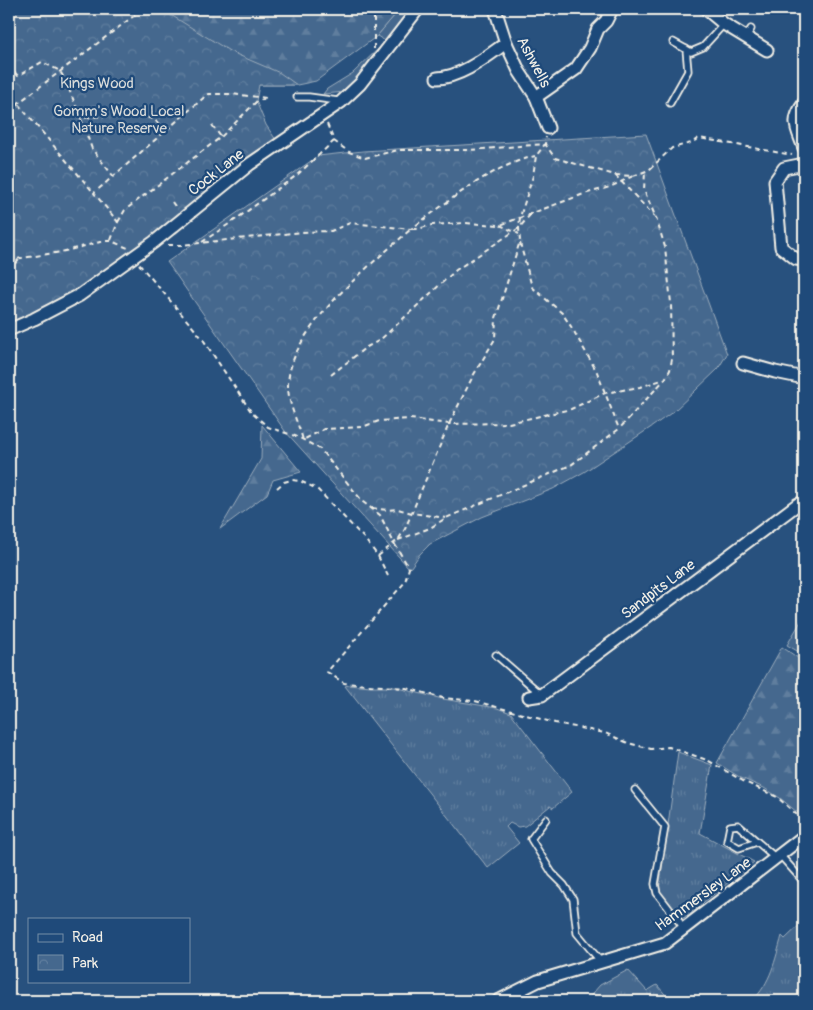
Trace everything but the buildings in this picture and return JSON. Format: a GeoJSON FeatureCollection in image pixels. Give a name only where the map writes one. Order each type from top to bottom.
{"type":"FeatureCollection","features":[{"type":"Feature","properties":{"kind":"street","name":"Cock Lane"},"geometry":{"type":"LineString","coordinates":[[9,330],[80,295],[154,242],[250,164],[340,102],[360,84],[418,9]]}},
{"type":"Feature","properties":{"kind":"street","name":"Ashwells"},"geometry":{"type":"LineString","coordinates":[[495,9],[506,42],[519,71],[536,97],[548,128]]}},
{"type":"Feature","properties":{"kind":"street"},"geometry":{"type":"LineString","coordinates":[[706,9],[724,24],[748,33],[767,50]]}},
{"type":"Feature","properties":{"kind":"street"},"geometry":{"type":"LineString","coordinates":[[536,97],[576,69],[590,48],[598,29],[606,21],[611,11]]}},
{"type":"Feature","properties":{"kind":"street"},"geometry":{"type":"LineString","coordinates":[[437,78],[444,78],[473,66],[506,42]]}},
{"type":"Feature","properties":{"kind":"street"},"geometry":{"type":"LineString","coordinates":[[804,103],[798,112],[795,123],[804,148]]}},
{"type":"Feature","properties":{"kind":"street"},"geometry":{"type":"LineString","coordinates":[[804,164],[784,168],[774,181],[781,247],[796,259],[804,260]]}},
{"type":"Feature","properties":{"kind":"street"},"geometry":{"type":"LineString","coordinates":[[743,363],[804,378]]}},
{"type":"Feature","properties":{"kind":"street","name":"Sandpits Lane"},"geometry":{"type":"LineString","coordinates":[[542,695],[798,504],[804,506]]}},
{"type":"Feature","properties":{"kind":"street"},"geometry":{"type":"LineString","coordinates":[[529,696],[542,695]]}},
{"type":"Feature","properties":{"kind":"street","name":"Hammersley Lane"},"geometry":{"type":"LineString","coordinates":[[498,1001],[538,981],[665,943],[804,836]]}},
{"type":"Feature","properties":{"kind":"lane"},"geometry":{"type":"LineString","coordinates":[[673,42],[691,52],[703,47],[724,24]]}},
{"type":"Feature","properties":{"kind":"lane"},"geometry":{"type":"LineString","coordinates":[[670,103],[688,71],[686,49]]}},
{"type":"Feature","properties":{"kind":"lane"},"geometry":{"type":"LineString","coordinates":[[297,97],[340,102]]}},
{"type":"Feature","properties":{"kind":"lane"},"geometry":{"type":"LineString","coordinates":[[496,655],[542,695]]}},
{"type":"Feature","properties":{"kind":"lane"},"geometry":{"type":"LineString","coordinates":[[635,790],[666,827],[656,884],[657,893],[684,928]]}},
{"type":"Feature","properties":{"kind":"lane"},"geometry":{"type":"LineString","coordinates":[[546,820],[531,838],[552,873],[564,885],[572,900],[577,933],[601,962]]}},
{"type":"Feature","properties":{"kind":"lane"},"geometry":{"type":"LineString","coordinates":[[757,842],[739,848],[733,845],[727,841],[730,826],[738,825],[757,842],[778,856],[804,882]]}},
{"type":"Feature","properties":{"kind":"path"},"geometry":{"type":"LineString","coordinates":[[9,110],[142,9]]}},
{"type":"Feature","properties":{"kind":"path"},"geometry":{"type":"LineString","coordinates":[[374,9],[374,66]]}},
{"type":"Feature","properties":{"kind":"path"},"geometry":{"type":"LineString","coordinates":[[9,66],[18,76],[42,62],[60,71],[81,118],[92,149],[114,177]]}},
{"type":"Feature","properties":{"kind":"path"},"geometry":{"type":"LineString","coordinates":[[94,193],[208,94],[231,94],[267,98],[256,102],[221,137],[125,210],[111,241]]}},
{"type":"Feature","properties":{"kind":"path"},"geometry":{"type":"LineString","coordinates":[[18,104],[118,222]]}},
{"type":"Feature","properties":{"kind":"path"},"geometry":{"type":"LineString","coordinates":[[81,118],[127,114],[154,119],[166,132]]}},
{"type":"Feature","properties":{"kind":"path"},"geometry":{"type":"LineString","coordinates":[[322,116],[334,141],[349,152],[365,158],[398,150],[470,150],[545,144]]}},
{"type":"Feature","properties":{"kind":"path"},"geometry":{"type":"LineString","coordinates":[[212,125],[221,137]]}},
{"type":"Feature","properties":{"kind":"path"},"geometry":{"type":"LineString","coordinates":[[500,225],[645,172],[672,148],[691,143],[699,138],[794,155]]}},
{"type":"Feature","properties":{"kind":"path"},"geometry":{"type":"LineString","coordinates":[[200,243],[297,175],[334,141]]}},
{"type":"Feature","properties":{"kind":"path"},"geometry":{"type":"LineString","coordinates":[[545,144],[536,156],[533,176],[520,217],[520,241],[532,287],[562,314],[572,328],[597,372],[619,429]]}},
{"type":"Feature","properties":{"kind":"path"},"geometry":{"type":"LineString","coordinates":[[545,144],[555,158],[615,175],[633,176]]}},
{"type":"Feature","properties":{"kind":"path"},"geometry":{"type":"LineString","coordinates":[[536,156],[518,160],[499,169],[453,198],[411,229],[339,295],[313,326],[294,357],[288,384],[293,416],[303,440],[324,429],[362,427],[380,421],[410,419],[449,424],[509,423],[571,409],[605,393],[640,388],[665,379]]}},
{"type":"Feature","properties":{"kind":"path"},"geometry":{"type":"LineString","coordinates":[[378,556],[398,540],[430,528],[446,518],[571,465],[619,429],[665,379],[670,370],[672,358],[671,303],[665,247],[656,218],[644,190],[645,172]]}},
{"type":"Feature","properties":{"kind":"path"},"geometry":{"type":"LineString","coordinates":[[615,175],[656,218]]}},
{"type":"Feature","properties":{"kind":"path"},"geometry":{"type":"LineString","coordinates":[[331,375],[365,348],[380,340],[456,270],[519,228],[532,213]]}},
{"type":"Feature","properties":{"kind":"path"},"geometry":{"type":"LineString","coordinates":[[154,242],[181,245],[302,232],[331,231],[350,223],[411,229],[432,225],[464,223],[500,225],[519,234]]}},
{"type":"Feature","properties":{"kind":"path"},"geometry":{"type":"LineString","coordinates":[[9,260],[61,252],[104,241],[111,241],[128,248]]}},
{"type":"Feature","properties":{"kind":"path"},"geometry":{"type":"LineString","coordinates":[[398,540],[412,513],[449,424],[473,376],[495,339],[496,318],[520,241]]}},
{"type":"Feature","properties":{"kind":"path"},"geometry":{"type":"LineString","coordinates":[[9,270],[19,259]]}},
{"type":"Feature","properties":{"kind":"path"},"geometry":{"type":"LineString","coordinates":[[137,262],[202,338],[252,413],[268,427],[298,438]]}},
{"type":"Feature","properties":{"kind":"path"},"geometry":{"type":"LineString","coordinates":[[277,488],[284,482],[292,480],[300,481],[316,489],[363,537],[378,556],[388,576]]}},
{"type":"Feature","properties":{"kind":"path"},"geometry":{"type":"LineString","coordinates":[[372,508],[398,509],[446,518]]}},
{"type":"Feature","properties":{"kind":"green space","name":"Kings Wood"},"geometry":{"type":"Polygon","coordinates":[[[9,9],[400,9],[377,36],[316,81],[297,85],[259,85],[247,87],[247,159],[144,243],[9,9]]]}},
{"type":"Feature","properties":{"kind":"green space","name":"Gomm's Wood Local Nature Reserve"},"geometry":{"type":"Polygon","coordinates":[[[9,9],[161,9],[231,52],[280,73],[297,85],[259,85],[256,101],[266,125],[276,140],[230,173],[80,293],[9,327],[9,9]]]}},
{"type":"Feature","properties":{"kind":"green space"},"geometry":{"type":"Polygon","coordinates":[[[400,9],[413,9],[387,42],[377,36],[400,9]]]}},
{"type":"Feature","properties":{"kind":"green space"},"geometry":{"type":"Polygon","coordinates":[[[380,47],[382,48],[346,92],[323,94],[327,89],[353,73],[380,47]]]}},
{"type":"Feature","properties":{"kind":"green space"},"geometry":{"type":"Polygon","coordinates":[[[646,134],[727,354],[718,369],[674,411],[653,426],[584,472],[553,489],[482,517],[430,544],[409,568],[285,431],[167,262],[318,156],[363,151],[646,134]]]}},
{"type":"Feature","properties":{"kind":"green space"},"geometry":{"type":"Polygon","coordinates":[[[262,425],[301,472],[273,480],[267,494],[220,529],[261,459],[262,425]]]}},
{"type":"Feature","properties":{"kind":"green space"},"geometry":{"type":"Polygon","coordinates":[[[804,616],[804,655],[787,645],[804,616]]]}},
{"type":"Feature","properties":{"kind":"green space"},"geometry":{"type":"Polygon","coordinates":[[[782,647],[804,662],[804,818],[780,798],[717,763],[782,647]]]}},
{"type":"Feature","properties":{"kind":"green space"},"geometry":{"type":"Polygon","coordinates":[[[345,686],[393,687],[443,699],[497,708],[511,713],[572,792],[553,808],[550,806],[525,826],[518,827],[510,823],[506,827],[519,843],[488,868],[345,686]]]}},
{"type":"Feature","properties":{"kind":"green space"},"geometry":{"type":"Polygon","coordinates":[[[678,752],[712,765],[700,833],[754,862],[684,918],[678,917],[659,890],[678,752]]]}},
{"type":"Feature","properties":{"kind":"green space"},"geometry":{"type":"Polygon","coordinates":[[[804,921],[804,1001],[752,1001],[768,979],[782,936],[785,939],[804,921]]]}},
{"type":"Feature","properties":{"kind":"green space"},"geometry":{"type":"Polygon","coordinates":[[[628,970],[647,991],[657,985],[671,1001],[586,1001],[600,985],[628,970]]]}}]}
